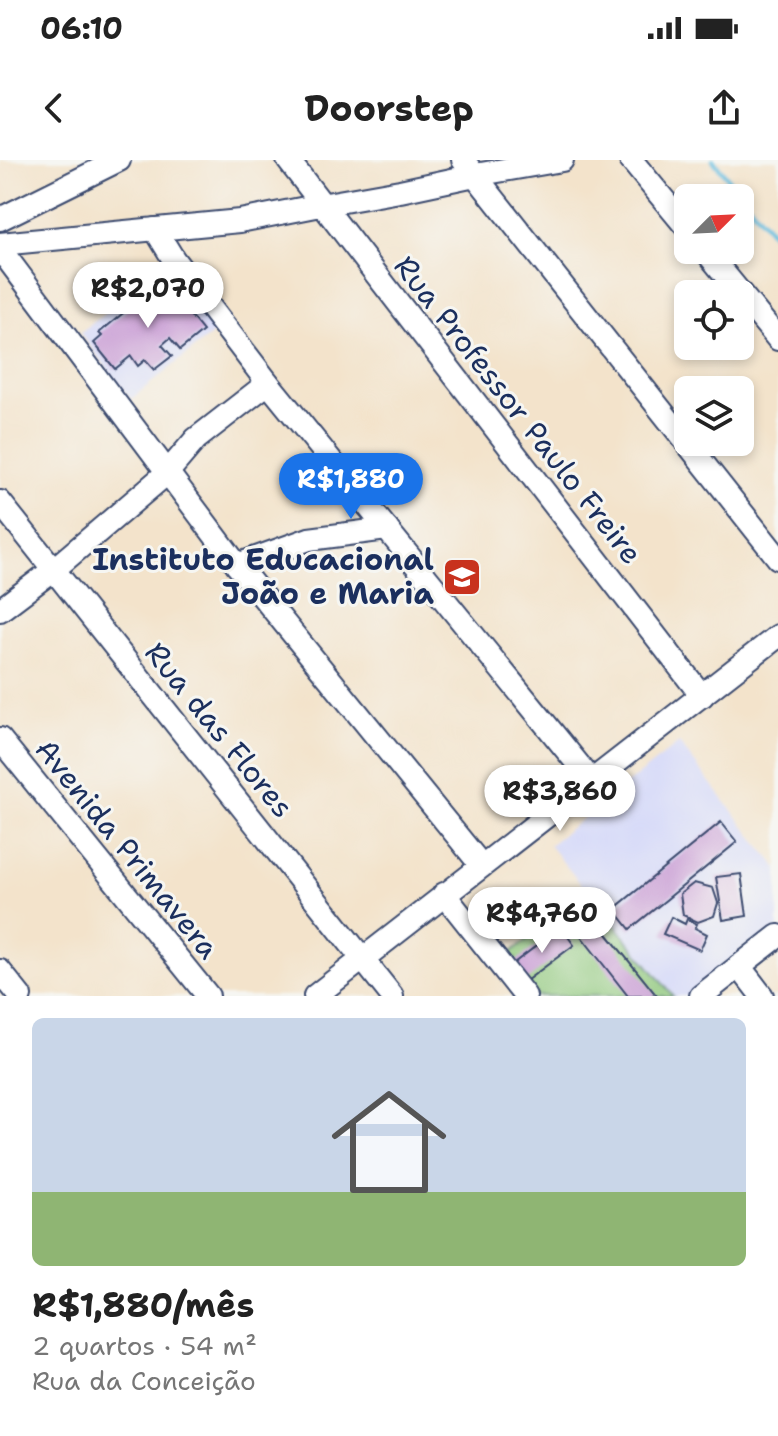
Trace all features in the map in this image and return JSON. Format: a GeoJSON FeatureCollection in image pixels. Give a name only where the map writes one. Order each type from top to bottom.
{"type":"FeatureCollection","features":[{"type":"Feature","properties":{"kind":"street"},"geometry":{"type":"LineString","coordinates":[[0,219],[119,160]]}},
{"type":"Feature","properties":{"kind":"street","name":"Rua Professor Paulo Freire"},"geometry":{"type":"LineString","coordinates":[[288,160],[702,696]]}},
{"type":"Feature","properties":{"kind":"street"},"geometry":{"type":"LineString","coordinates":[[481,865],[237,565],[0,247],[240,221],[400,191],[469,168],[562,160]]}},
{"type":"Feature","properties":{"kind":"street"},"geometry":{"type":"LineString","coordinates":[[631,160],[674,212]]}},
{"type":"Feature","properties":{"kind":"street"},"geometry":{"type":"LineString","coordinates":[[469,168],[778,558]]}},
{"type":"Feature","properties":{"kind":"street"},"geometry":{"type":"LineString","coordinates":[[155,229],[174,260],[268,383],[591,780]]}},
{"type":"Feature","properties":{"kind":"street"},"geometry":{"type":"LineString","coordinates":[[716,264],[778,339]]}},
{"type":"Feature","properties":{"kind":"street"},"geometry":{"type":"LineString","coordinates":[[0,610],[53,570],[167,473],[196,439],[268,383]]}},
{"type":"Feature","properties":{"kind":"street","name":"Rua das Flores"},"geometry":{"type":"LineString","coordinates":[[0,502],[392,996]]}},
{"type":"Feature","properties":{"kind":"street"},"geometry":{"type":"LineString","coordinates":[[237,565],[309,539],[387,529]]}},
{"type":"Feature","properties":{"kind":"street"},"geometry":{"type":"LineString","coordinates":[[315,996],[778,636]]}},
{"type":"Feature","properties":{"kind":"street","name":"Avenida Primavera"},"geometry":{"type":"LineString","coordinates":[[0,739],[208,996]]}},
{"type":"Feature","properties":{"kind":"street"},"geometry":{"type":"LineString","coordinates":[[444,894],[525,996]]}},
{"type":"Feature","properties":{"kind":"street"},"geometry":{"type":"LineString","coordinates":[[701,996],[778,936]]}},
{"type":"Feature","properties":{"kind":"street"},"geometry":{"type":"LineString","coordinates":[[739,966],[762,996]]}},
{"type":"Feature","properties":{"kind":"street"},"geometry":{"type":"LineString","coordinates":[[0,971],[20,996]]}},
{"type":"Feature","properties":{"kind":"shaded area"},"geometry":{"type":"Polygon","coordinates":[[[165,266],[216,331],[131,399],[80,333],[165,266]]]}},
{"type":"Feature","properties":{"kind":"shaded area"},"geometry":{"type":"Polygon","coordinates":[[[679,743],[778,869],[778,928],[755,946],[747,946],[735,955],[732,965],[696,996],[673,996],[549,845],[679,743]]]}},
{"type":"Feature","properties":{"kind":"green space"},"geometry":{"type":"Polygon","coordinates":[[[588,892],[673,996],[528,996],[500,961],[588,892]]]}},
{"type":"Feature","properties":{"kind":"building"},"geometry":{"type":"Polygon","coordinates":[[[162,281],[203,331],[180,350],[170,338],[162,345],[172,356],[154,370],[145,360],[138,366],[131,356],[115,369],[94,343],[102,336],[99,333],[162,281]]]}},
{"type":"Feature","properties":{"kind":"building"},"geometry":{"type":"Polygon","coordinates":[[[721,822],[737,842],[630,929],[614,909],[721,822]]]}},
{"type":"Feature","properties":{"kind":"building"},"geometry":{"type":"Polygon","coordinates":[[[741,874],[747,916],[723,920],[716,877],[741,874]]]}},
{"type":"Feature","properties":{"kind":"building"},"geometry":{"type":"Polygon","coordinates":[[[694,883],[713,888],[718,903],[714,916],[698,922],[683,915],[680,894],[694,883]]]}},
{"type":"Feature","properties":{"kind":"building"},"geometry":{"type":"Polygon","coordinates":[[[587,909],[657,996],[628,996],[570,922],[587,909]]]}},
{"type":"Feature","properties":{"kind":"building"},"geometry":{"type":"Polygon","coordinates":[[[671,917],[685,924],[687,919],[707,934],[700,950],[663,934],[671,917]]]}},
{"type":"Feature","properties":{"kind":"building"},"geometry":{"type":"Polygon","coordinates":[[[561,927],[574,945],[523,983],[510,966],[561,927]]]}},
{"type":"Feature","properties":{"kind":"waterway"},"geometry":{"type":"LineString","coordinates":[[713,160],[778,241]]}},
{"type":"Feature","properties":{"kind":"place","name":"Instituto Educacional João e Maria"},"geometry":{"type":"Point","coordinates":[462,577]}}]}
